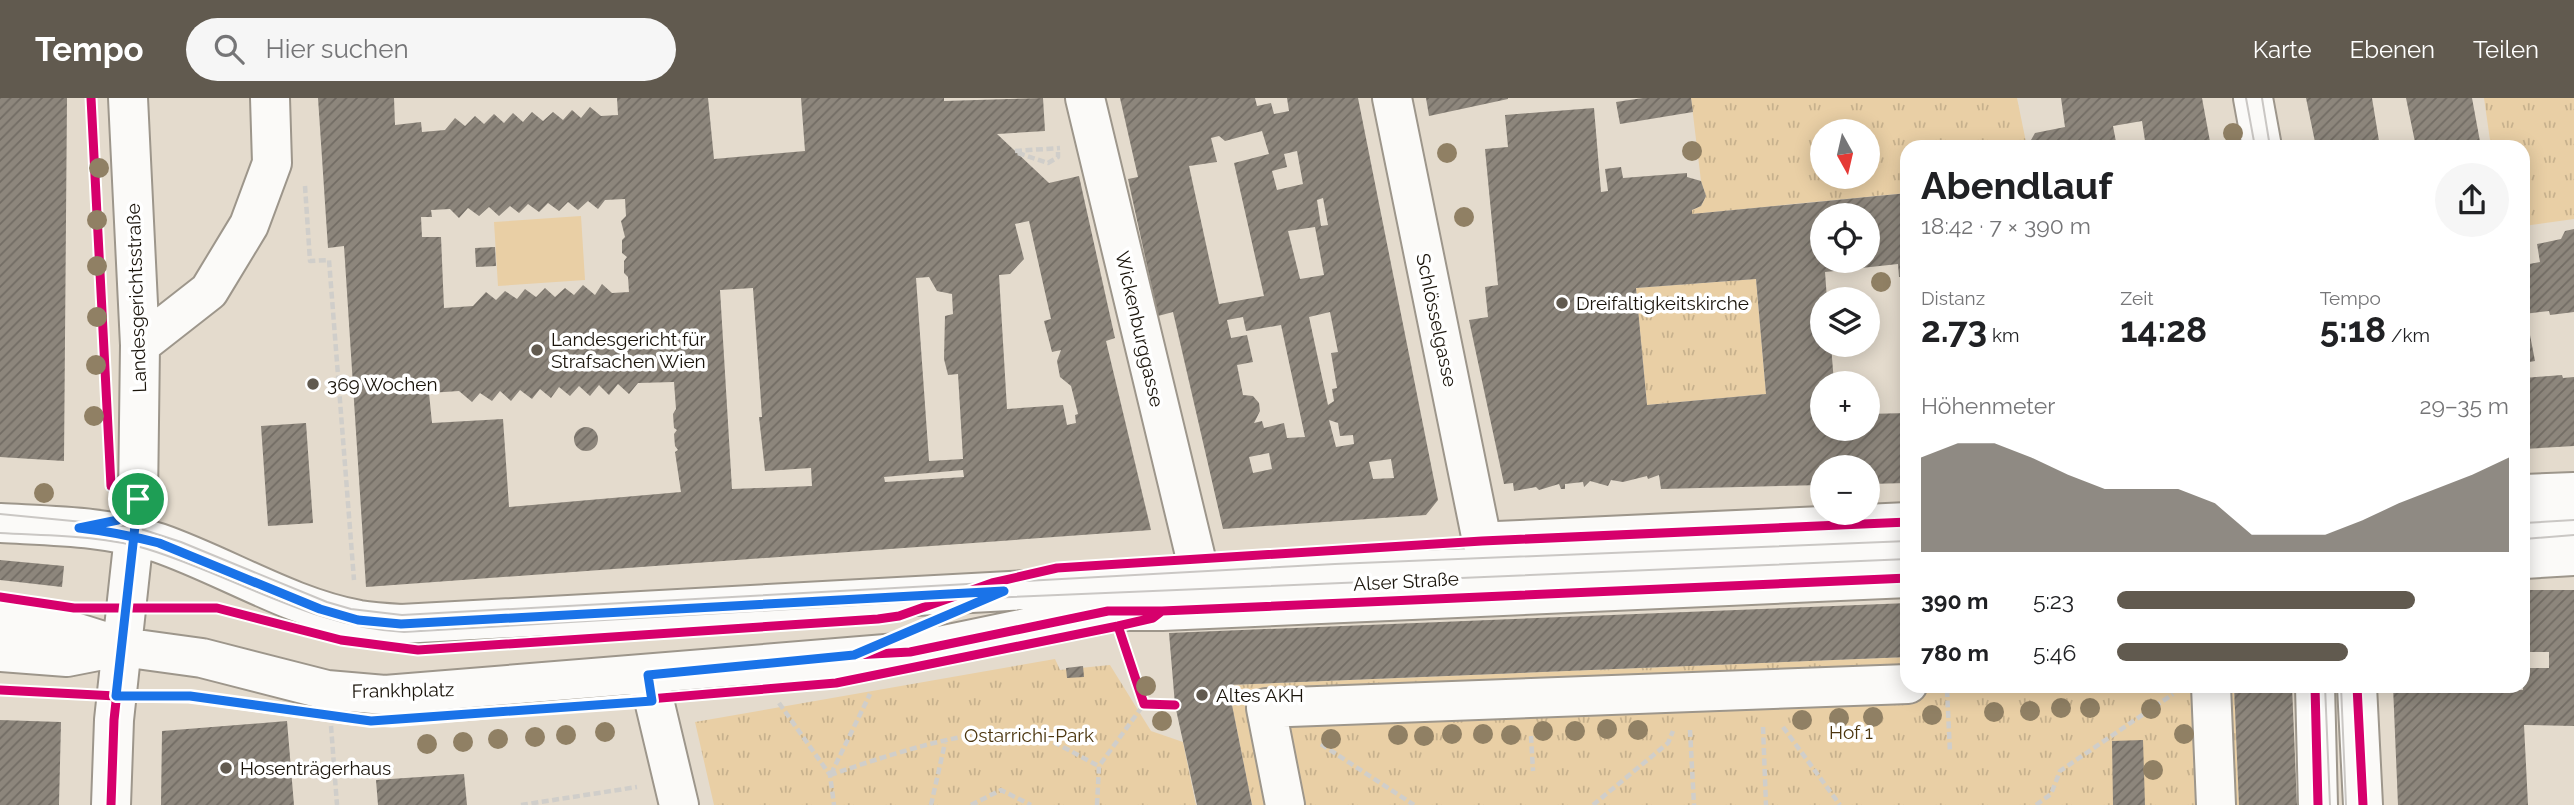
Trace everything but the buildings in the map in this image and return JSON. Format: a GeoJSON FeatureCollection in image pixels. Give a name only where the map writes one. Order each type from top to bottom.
{"type":"FeatureCollection","features":[{"type":"Feature","properties":{"kind":"street","name":"Landesgerichtsstraße"},"geometry":{"type":"LineString","coordinates":[[111,805],[114,720],[138,499],[140,345],[128,98]]}},
{"type":"Feature","properties":{"kind":"street"},"geometry":{"type":"LineString","coordinates":[[140,345],[209,291],[249,225],[272,163],[270,98]]}},
{"type":"Feature","properties":{"kind":"street","name":"Wickenburggasse"},"geometry":{"type":"LineString","coordinates":[[1085,98],[1195,559]]}},
{"type":"Feature","properties":{"kind":"street","name":"Schlösselgasse"},"geometry":{"type":"LineString","coordinates":[[1392,98],[1482,541]]}},
{"type":"Feature","properties":{"kind":"street"},"geometry":{"type":"LineString","coordinates":[[2253,98],[2261,140]]}},
{"type":"Feature","properties":{"kind":"street"},"geometry":{"type":"LineString","coordinates":[[2530,494],[2574,492]]}},
{"type":"Feature","properties":{"kind":"street"},"geometry":{"type":"LineString","coordinates":[[79,528],[118,520],[138,499]]}},
{"type":"Feature","properties":{"kind":"street","name":"Alser Straße"},"geometry":{"type":"LineString","coordinates":[[1057,568],[1482,541],[1900,522]]}},
{"type":"Feature","properties":{"kind":"street"},"geometry":{"type":"LineString","coordinates":[[0,523],[79,528],[134,536],[185,553],[320,609],[358,620],[401,624],[1338,573],[1900,551]]}},
{"type":"Feature","properties":{"kind":"street"},"geometry":{"type":"LineString","coordinates":[[2530,531],[2574,528]]}},
{"type":"Feature","properties":{"kind":"street"},"geometry":{"type":"LineString","coordinates":[[2530,559],[2574,556]]}},
{"type":"Feature","properties":{"kind":"street","name":"Frankhplatz"},"geometry":{"type":"LineString","coordinates":[[854,655],[1057,568]]}},
{"type":"Feature","properties":{"kind":"street","name":"Alser Straße"},"geometry":{"type":"LineString","coordinates":[[910,652],[1108,611],[1162,611],[1900,578]]}},
{"type":"Feature","properties":{"kind":"street"},"geometry":{"type":"LineString","coordinates":[[0,620],[71,631],[122,647]]}},
{"type":"Feature","properties":{"kind":"street"},"geometry":{"type":"LineString","coordinates":[[0,652],[67,657],[122,647]]}},
{"type":"Feature","properties":{"kind":"street","name":"Frankhplatz"},"geometry":{"type":"LineString","coordinates":[[122,647],[202,658],[353,693],[385,695],[910,652]]}},
{"type":"Feature","properties":{"kind":"street"},"geometry":{"type":"LineString","coordinates":[[648,675],[676,793]]}},
{"type":"Feature","properties":{"kind":"street"},"geometry":{"type":"LineString","coordinates":[[1285,805],[1266,708],[1689,690],[1900,684]]}},
{"type":"Feature","properties":{"kind":"street"},"geometry":{"type":"LineString","coordinates":[[2211,693],[2216,805]]}},
{"type":"Feature","properties":{"kind":"street"},"geometry":{"type":"LineString","coordinates":[[2315,693],[2318,805]]}},
{"type":"Feature","properties":{"kind":"street"},"geometry":{"type":"LineString","coordinates":[[2357,693],[2363,805]]}},
{"type":"Feature","properties":{"kind":"path"},"geometry":{"type":"LineString","coordinates":[[1059,148],[1058,157],[1048,163],[1015,151],[1026,150],[1059,148]]}},
{"type":"Feature","properties":{"kind":"path"},"geometry":{"type":"LineString","coordinates":[[304,180],[310,261],[329,260],[355,594]]}},
{"type":"Feature","properties":{"kind":"path"},"geometry":{"type":"LineString","coordinates":[[1761,688],[1766,805]]}},
{"type":"Feature","properties":{"kind":"path"},"geometry":{"type":"LineString","coordinates":[[1761,688],[1787,734],[1840,805]]}},
{"type":"Feature","properties":{"kind":"path"},"geometry":{"type":"LineString","coordinates":[[830,775],[872,689]]}},
{"type":"Feature","properties":{"kind":"path"},"geometry":{"type":"LineString","coordinates":[[1593,805],[1668,743],[1689,690]]}},
{"type":"Feature","properties":{"kind":"path"},"geometry":{"type":"LineString","coordinates":[[1689,690],[1694,805]]}},
{"type":"Feature","properties":{"kind":"path"},"geometry":{"type":"LineString","coordinates":[[1140,691],[1144,704]]}},
{"type":"Feature","properties":{"kind":"path"},"geometry":{"type":"LineString","coordinates":[[1946,693],[1950,752]]}},
{"type":"Feature","properties":{"kind":"path"},"geometry":{"type":"LineString","coordinates":[[2036,805],[2051,794],[2060,771],[2175,693]]}},
{"type":"Feature","properties":{"kind":"path"},"geometry":{"type":"LineString","coordinates":[[779,703],[830,775],[834,805]]}},
{"type":"Feature","properties":{"kind":"path"},"geometry":{"type":"LineString","coordinates":[[1144,704],[1154,704]]}},
{"type":"Feature","properties":{"kind":"path"},"geometry":{"type":"LineString","coordinates":[[1097,805],[1099,766],[1144,704]]}},
{"type":"Feature","properties":{"kind":"path"},"geometry":{"type":"LineString","coordinates":[[1266,708],[1414,805]]}},
{"type":"Feature","properties":{"kind":"path"},"geometry":{"type":"LineString","coordinates":[[830,775],[945,743],[1001,731],[1032,734],[1099,766]]}},
{"type":"Feature","properties":{"kind":"path"},"geometry":{"type":"LineString","coordinates":[[931,805],[945,743]]}},
{"type":"Feature","properties":{"kind":"path"},"geometry":{"type":"LineString","coordinates":[[971,805],[1001,790],[1031,805]]}},
{"type":"Feature","properties":{"kind":"path"},"geometry":{"type":"LineString","coordinates":[[521,805],[676,793]]}},
{"type":"Feature","properties":{"kind":"green space"},"geometry":{"type":"Polygon","coordinates":[[[1691,98],[2017,98],[2026,140],[1900,140],[1900,194],[1692,214],[1692,210],[1701,206],[1706,196],[1701,181],[1691,98]]]}},
{"type":"Feature","properties":{"kind":"green space"},"geometry":{"type":"Polygon","coordinates":[[[2484,98],[2574,98],[2574,219],[2530,225],[2530,140],[2490,140],[2484,98]]]}},
{"type":"Feature","properties":{"kind":"green space"},"geometry":{"type":"Polygon","coordinates":[[[581,216],[585,280],[498,286],[494,222],[581,216]]]}},
{"type":"Feature","properties":{"kind":"green space"},"geometry":{"type":"Polygon","coordinates":[[[1756,279],[1766,394],[1647,405],[1636,288],[1756,279]]]}},
{"type":"Feature","properties":{"kind":"green space","name":"Hof 1"},"geometry":{"type":"Polygon","coordinates":[[[1900,657],[1900,693],[2234,693],[2239,805],[1252,805],[1228,685],[1900,657]]]}},
{"type":"Feature","properties":{"kind":"green space","name":"Ostarrichi-Park"},"geometry":{"type":"Polygon","coordinates":[[[1055,659],[1060,670],[1110,665],[1151,731],[1183,742],[1196,805],[714,805],[695,722],[1055,659]]]}},
{"type":"Feature","properties":{"kind":"tram line"},"geometry":{"type":"LineString","coordinates":[[2246,98],[2254,140]]}},
{"type":"Feature","properties":{"kind":"tram line"},"geometry":{"type":"LineString","coordinates":[[2262,98],[2269,140]]}},
{"type":"Feature","properties":{"kind":"tram line"},"geometry":{"type":"LineString","coordinates":[[0,514],[135,527],[181,542],[327,602],[351,609],[402,615],[1335,564],[1900,541]]}},
{"type":"Feature","properties":{"kind":"tram line"},"geometry":{"type":"LineString","coordinates":[[2530,523],[2574,520]]}},
{"type":"Feature","properties":{"kind":"tram line"},"geometry":{"type":"LineString","coordinates":[[0,533],[74,537],[129,544],[179,560],[305,611],[337,621],[404,632],[941,600],[1900,559]]}},
{"type":"Feature","properties":{"kind":"tram line"},"geometry":{"type":"LineString","coordinates":[[2530,539],[2574,535]]}},
{"type":"Feature","properties":{"kind":"tram line"},"geometry":{"type":"LineString","coordinates":[[2325,693],[2330,805]]}},
{"type":"Feature","properties":{"kind":"tram line"},"geometry":{"type":"LineString","coordinates":[[2341,693],[2346,805]]}},
{"type":"Feature","properties":{"kind":"cycle path"},"geometry":{"type":"LineString","coordinates":[[91,98],[111,486],[138,499],[114,720],[111,805]]}},
{"type":"Feature","properties":{"kind":"cycle path"},"geometry":{"type":"LineString","coordinates":[[0,597],[74,608],[217,608],[341,640],[418,650],[878,619],[899,616],[992,583],[1057,568],[1482,541],[1900,522]]}},
{"type":"Feature","properties":{"kind":"cycle path"},"geometry":{"type":"LineString","coordinates":[[854,655],[910,652],[1108,611],[1162,611],[1900,578]]}},
{"type":"Feature","properties":{"kind":"cycle path"},"geometry":{"type":"LineString","coordinates":[[0,690],[189,697],[352,719],[392,721],[836,683],[1118,626],[1153,618],[1162,611]]}},
{"type":"Feature","properties":{"kind":"cycle path"},"geometry":{"type":"LineString","coordinates":[[1118,626],[1144,704],[1175,705]]}},
{"type":"Feature","properties":{"kind":"cycle path"},"geometry":{"type":"LineString","coordinates":[[2315,693],[2318,805]]}},
{"type":"Feature","properties":{"kind":"cycle path"},"geometry":{"type":"LineString","coordinates":[[2357,693],[2363,805]]}},
{"type":"Feature","properties":{"kind":"place","name":"Dreifaltigkeitskirche"},"geometry":{"type":"Point","coordinates":[1562,303]}},
{"type":"Feature","properties":{"kind":"place","name":"Landesgericht für Strafsachen Wien"},"geometry":{"type":"Point","coordinates":[537,350]}},
{"type":"Feature","properties":{"kind":"place","name":"369 Wochen"},"geometry":{"type":"Point","coordinates":[313,384]}},
{"type":"Feature","properties":{"kind":"place","name":"Altes AKH"},"geometry":{"type":"Point","coordinates":[1202,695]}},
{"type":"Feature","properties":{"kind":"place","name":"Hosenträgerhaus"},"geometry":{"type":"Point","coordinates":[226,768]}},
{"type":"Feature","properties":{"kind":"route"},"geometry":{"type":"LineString","coordinates":[[138,499],[118,520],[79,528],[114,532],[134,536],[159,543],[320,609],[358,620],[401,624],[502,620],[1004,591],[900,633],[854,655],[648,675],[652,701],[371,721],[190,696],[116,696],[134,536],[138,499]]}}]}
